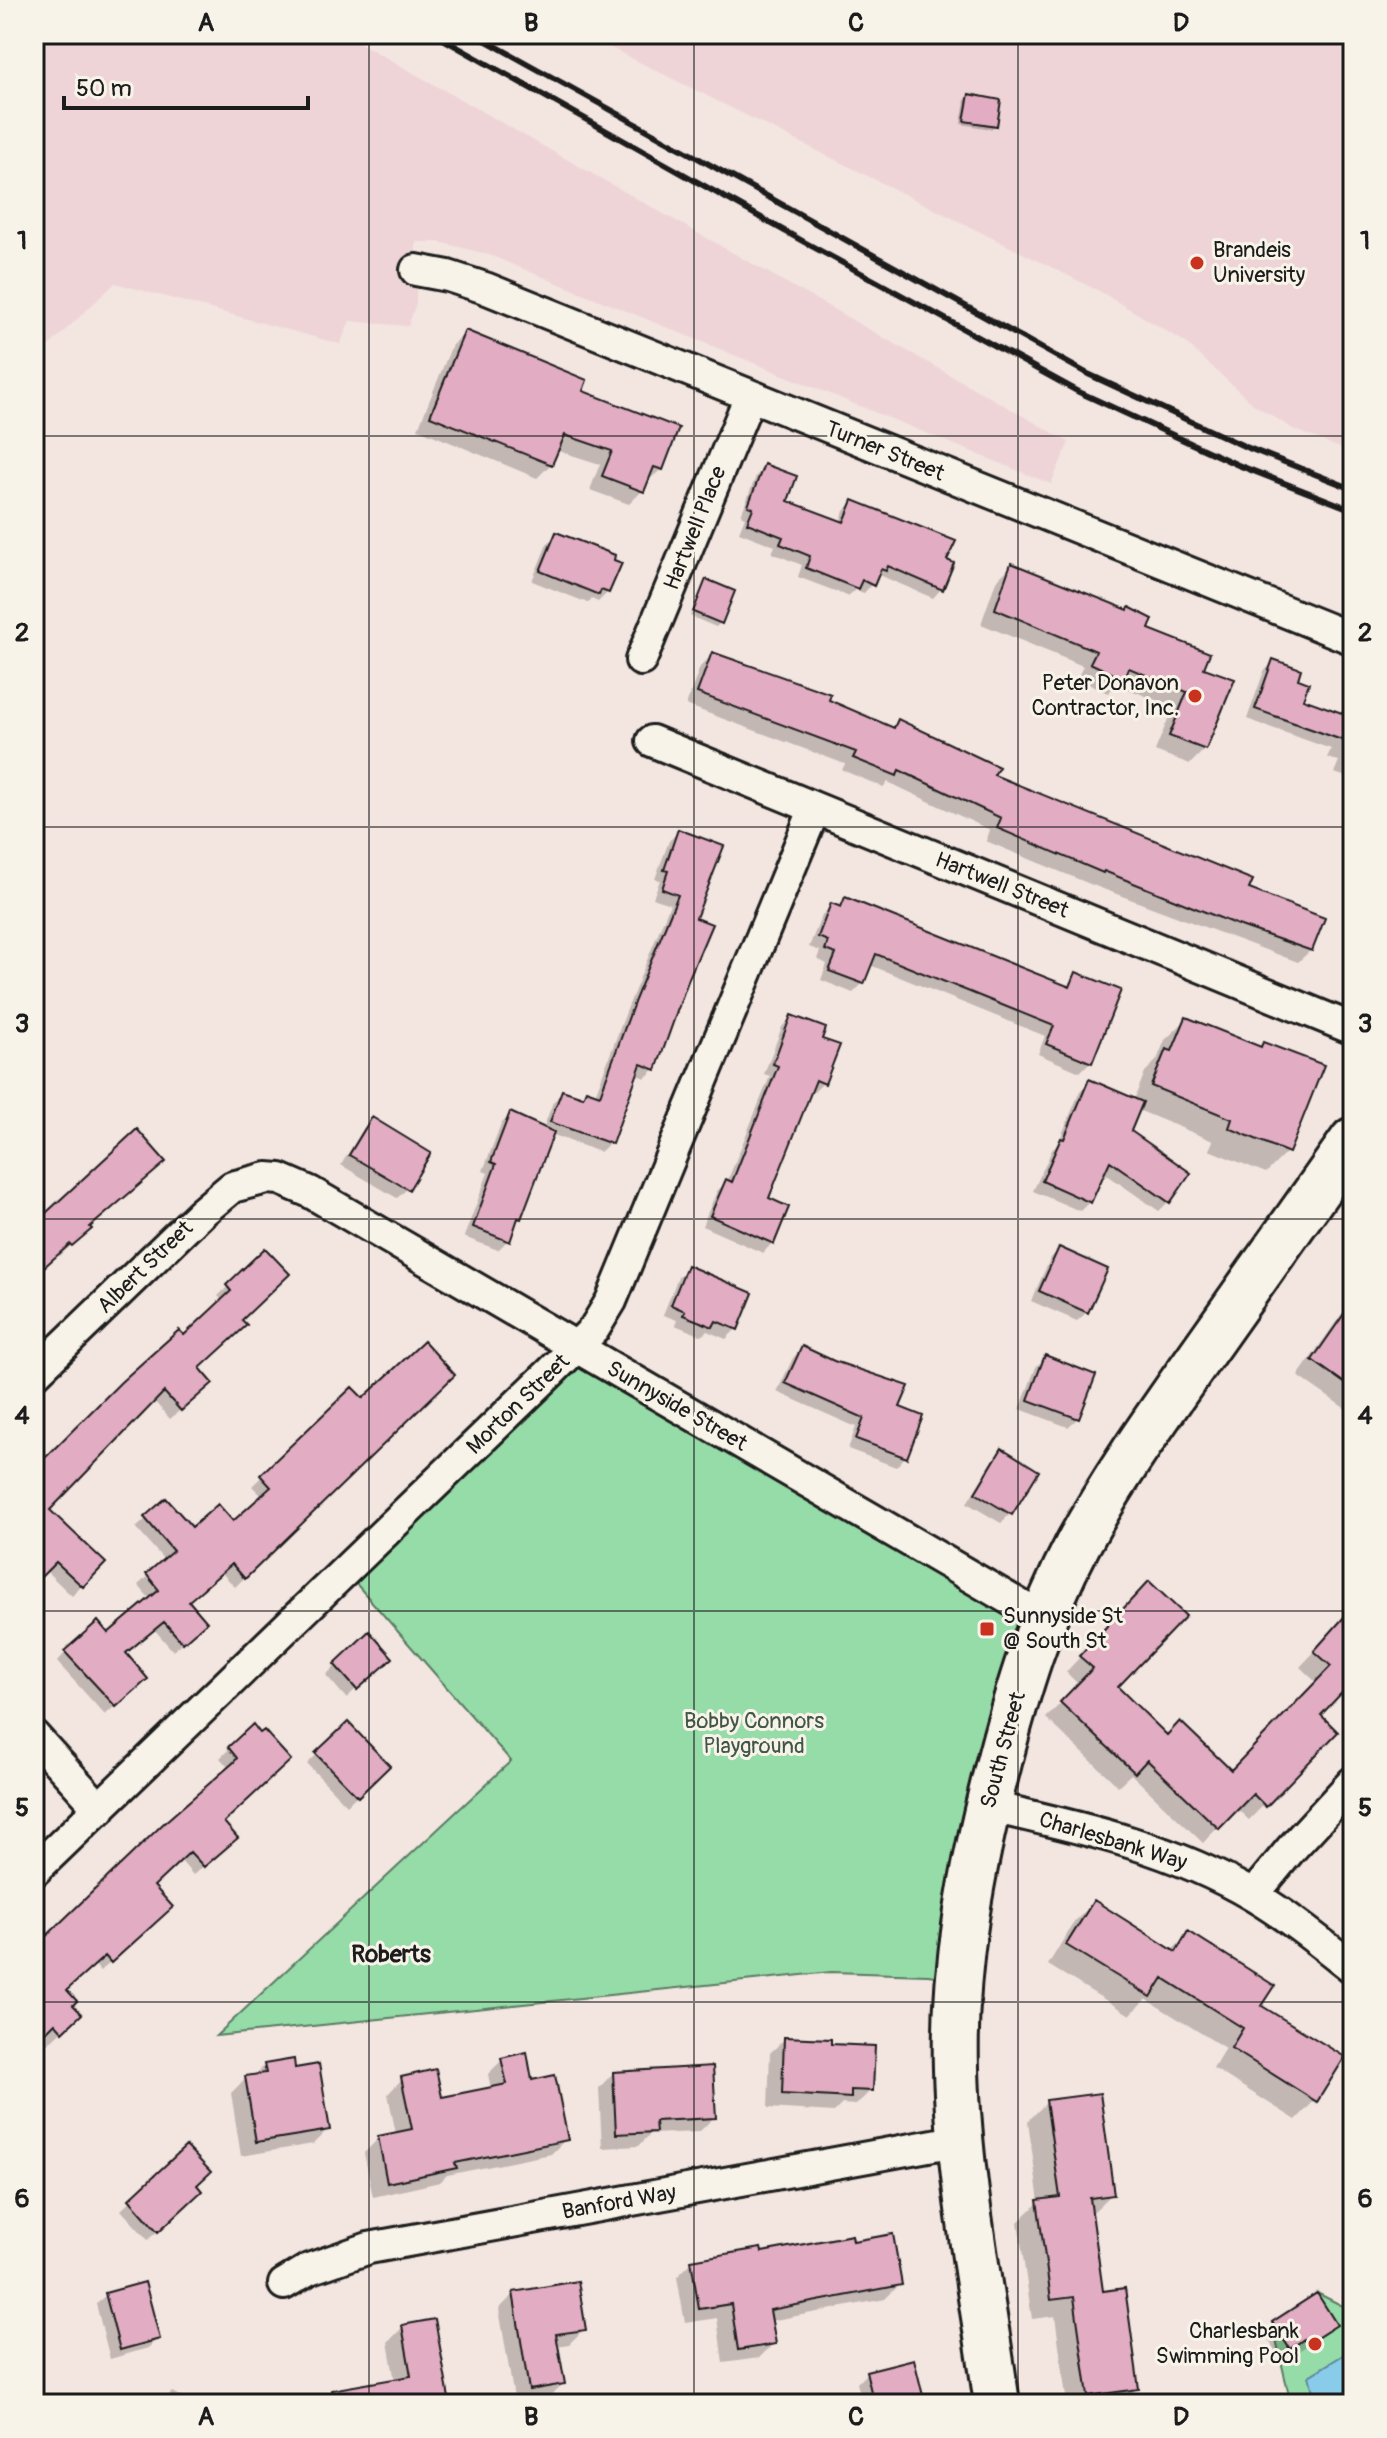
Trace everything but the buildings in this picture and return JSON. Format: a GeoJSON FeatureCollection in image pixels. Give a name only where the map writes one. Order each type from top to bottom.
{"type":"FeatureCollection","features":[{"type":"Feature","properties":{"kind":"main road","name":"South Street"},"geometry":{"type":"LineString","coordinates":[[997,2404],[961,2140],[956,2070],[957,1979],[987,1806],[1020,1682],[1042,1618],[1078,1545],[1128,1461],[1353,1140]]}},
{"type":"Feature","properties":{"kind":"street","name":"Turner Street"},"geometry":{"type":"LineString","coordinates":[[416,270],[485,288],[1353,639]]}},
{"type":"Feature","properties":{"kind":"street","name":"Hartwell Place"},"geometry":{"type":"LineString","coordinates":[[641,660],[750,396]]}},
{"type":"Feature","properties":{"kind":"street","name":"Hartwell Street"},"geometry":{"type":"LineString","coordinates":[[652,741],[1353,1029]]}},
{"type":"Feature","properties":{"kind":"street","name":"Morton Street"},"geometry":{"type":"LineString","coordinates":[[34,1871],[575,1348],[600,1320],[611,1301],[815,808]]}},
{"type":"Feature","properties":{"kind":"street","name":"Sunnyside Street"},"geometry":{"type":"LineString","coordinates":[[267,1178],[280,1179],[310,1192],[1042,1618]]}},
{"type":"Feature","properties":{"kind":"street","name":"Albert Street"},"geometry":{"type":"LineString","coordinates":[[34,1374],[201,1213],[232,1187],[267,1178]]}},
{"type":"Feature","properties":{"kind":"street"},"geometry":{"type":"LineString","coordinates":[[34,1736],[100,1809]]}},
{"type":"Feature","properties":{"kind":"street"},"geometry":{"type":"LineString","coordinates":[[1253,1895],[1353,1782]]}},
{"type":"Feature","properties":{"kind":"street","name":"Charlesbank Way"},"geometry":{"type":"LineString","coordinates":[[987,1806],[1142,1846],[1193,1865],[1253,1895],[1353,1968]]}},
{"type":"Feature","properties":{"kind":"street","name":"Banford Way"},"geometry":{"type":"LineString","coordinates":[[284,2284],[322,2264],[369,2248],[961,2140]]}},
{"type":"Feature","properties":{"kind":"shaded area"},"geometry":{"type":"Polygon","coordinates":[[[34,34],[344,34],[1069,442],[1051,484],[487,254],[439,242],[416,242],[416,303],[408,326],[350,321],[340,344],[115,283],[34,360],[34,34]]]}},
{"type":"Feature","properties":{"kind":"shaded area","name":"Brandeis University"},"geometry":{"type":"Polygon","coordinates":[[[583,34],[1353,34],[1353,453],[1295,430],[1253,404],[1185,342],[1101,292],[583,34]]]}},
{"type":"Feature","properties":{"kind":"green space","name":"Bobby Connors Playground"},"geometry":{"type":"Polygon","coordinates":[[[575,1348],[1042,1618],[957,1979],[831,1972],[216,2036],[511,1761],[345,1571],[575,1348]]]}},
{"type":"Feature","properties":{"kind":"green space","name":"Charlesbank Swimming Pool"},"geometry":{"type":"Polygon","coordinates":[[[1317,2293],[1353,2311],[1353,2404],[1291,2404],[1272,2322],[1317,2293]]]}},
{"type":"Feature","properties":{"kind":"water","name":"Charlesbank Swimming Pool"},"geometry":{"type":"Polygon","coordinates":[[[1353,2349],[1353,2392],[1326,2404],[1314,2395],[1309,2376],[1353,2349]]]}},
{"type":"Feature","properties":{"kind":"railway"},"geometry":{"type":"LineString","coordinates":[[434,34],[1079,392],[1238,465],[1353,510]]}},
{"type":"Feature","properties":{"kind":"railway"},"geometry":{"type":"LineString","coordinates":[[474,34],[1088,374],[1246,447],[1353,489]]}},
{"type":"Feature","properties":{"kind":"place","name":"Brandeis University"},"geometry":{"type":"Point","coordinates":[1197,263]}},
{"type":"Feature","properties":{"kind":"place","name":"Peter Donavon Contractor, Inc."},"geometry":{"type":"Point","coordinates":[1195,696]}},
{"type":"Feature","properties":{"kind":"place","name":"Sunnyside St @ South St"},"geometry":{"type":"Point","coordinates":[987,1629]}},
{"type":"Feature","properties":{"kind":"place","name":"Charlesbank Swimming Pool"},"geometry":{"type":"Point","coordinates":[1315,2344]}},
{"type":"Feature","properties":{"kind":"district","name":"Roberts"},"geometry":{"type":"Point","coordinates":[391,1954]}}]}
